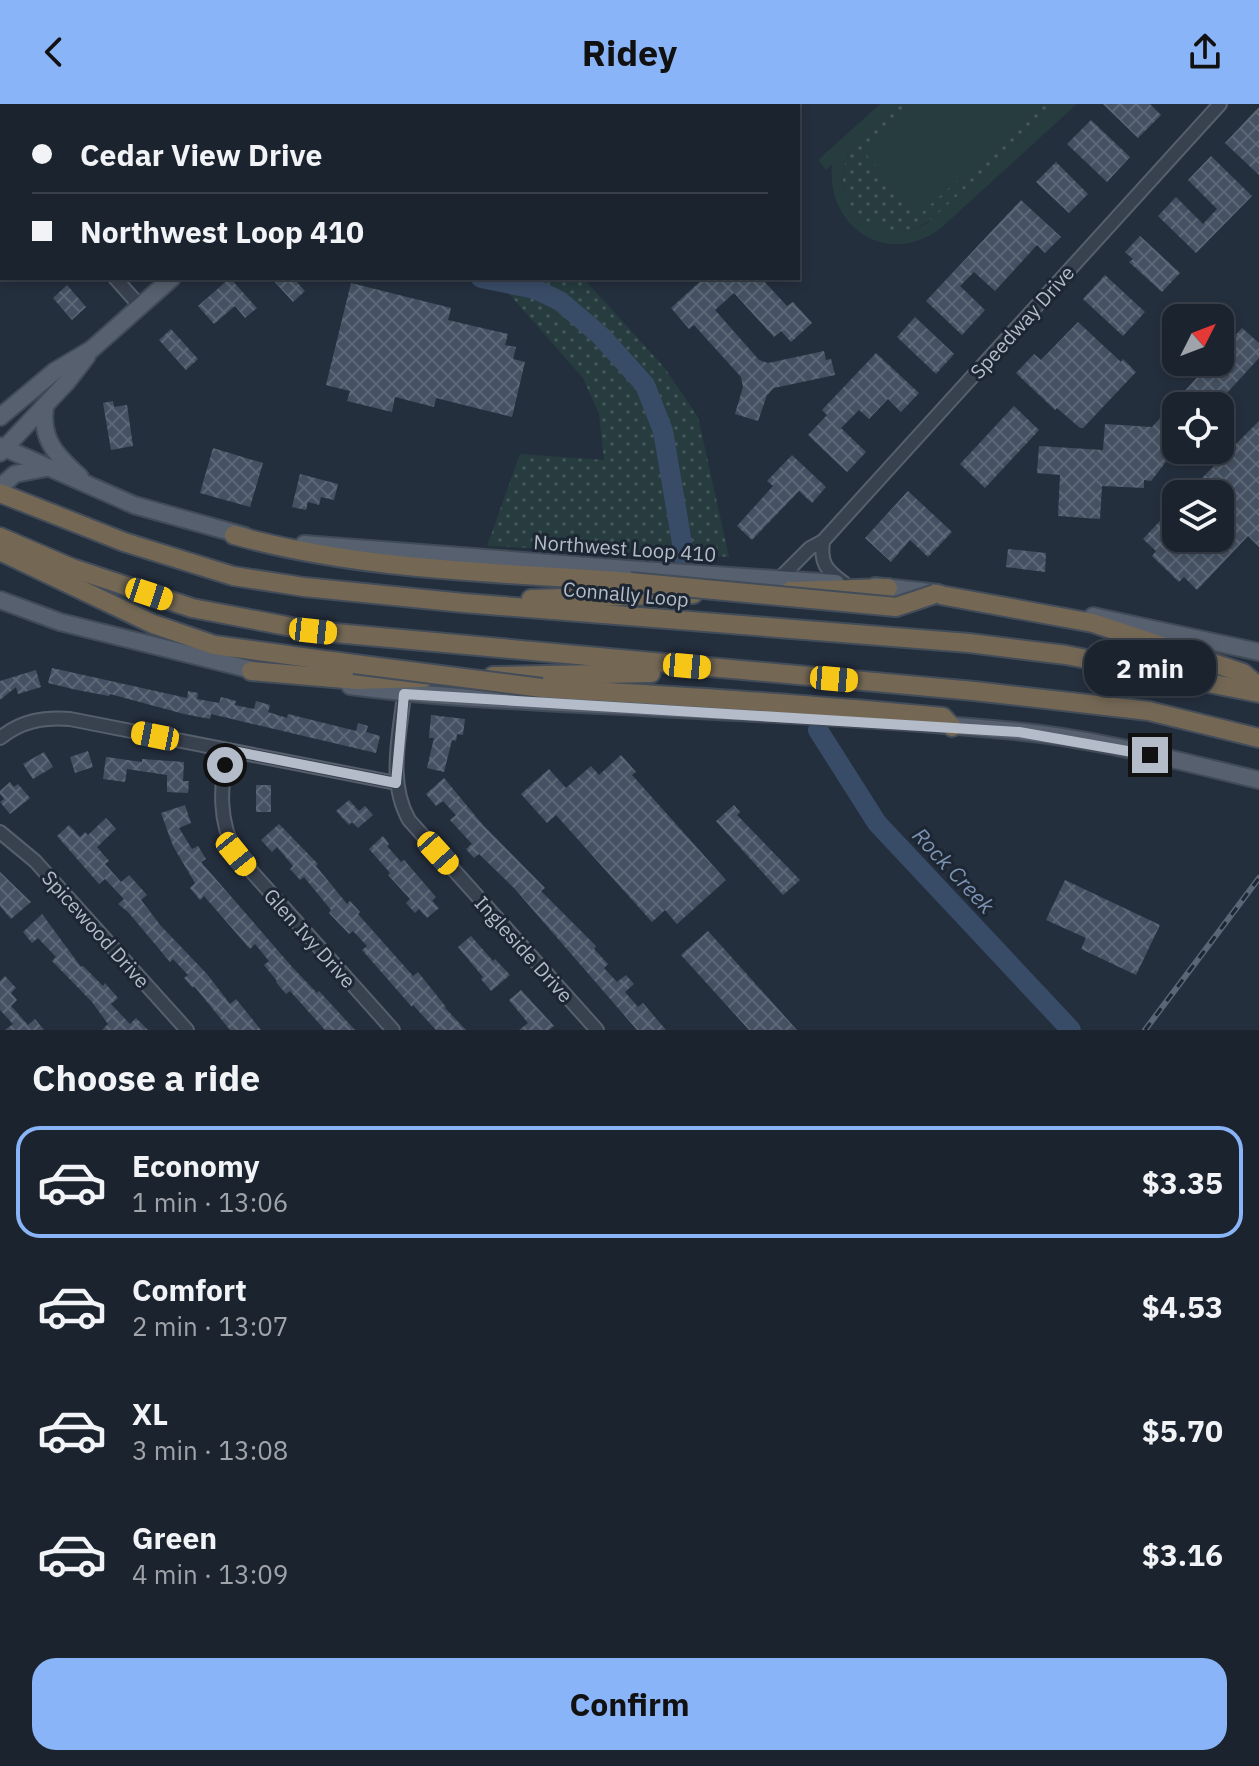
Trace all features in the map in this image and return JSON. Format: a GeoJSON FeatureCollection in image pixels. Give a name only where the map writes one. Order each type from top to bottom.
{"type":"FeatureCollection","features":[{"type":"Feature","properties":{"kind":"highway","name":"Connally Loop"},"geometry":{"type":"LineString","coordinates":[[2,492],[124,542],[233,576],[304,587],[464,603],[994,645],[1153,670],[1259,693]]}},
{"type":"Feature","properties":{"kind":"highway"},"geometry":{"type":"LineString","coordinates":[[234,535],[288,550],[357,561],[896,607],[935,594],[1093,623],[1243,673],[1259,687]]}},
{"type":"Feature","properties":{"kind":"highway"},"geometry":{"type":"LineString","coordinates":[[0,537],[72,568],[192,608],[299,628],[974,691],[1149,711],[1259,738]]}},
{"type":"Feature","properties":{"kind":"highway"},"geometry":{"type":"LineString","coordinates":[[0,551],[153,624],[214,645],[542,688],[773,701],[943,717],[952,727]]}},
{"type":"Feature","properties":{"kind":"highway"},"geometry":{"type":"LineString","coordinates":[[464,603],[580,596],[888,588]]}},
{"type":"Feature","properties":{"kind":"highway"},"geometry":{"type":"LineString","coordinates":[[251,671],[357,680],[745,672]]}},
{"type":"Feature","properties":{"kind":"main road"},"geometry":{"type":"LineString","coordinates":[[2,449],[45,406],[92,349],[170,280]]}},
{"type":"Feature","properties":{"kind":"main road"},"geometry":{"type":"LineString","coordinates":[[0,417],[47,376],[92,349]]}},
{"type":"Feature","properties":{"kind":"main road"},"geometry":{"type":"LineString","coordinates":[[45,406],[44,424],[49,445],[90,486]]}},
{"type":"Feature","properties":{"kind":"main road","name":"Northwest Loop 410"},"geometry":{"type":"LineString","coordinates":[[2,449],[134,505],[234,535],[357,549],[948,593],[1083,614],[1259,652]]}},
{"type":"Feature","properties":{"kind":"main road"},"geometry":{"type":"LineString","coordinates":[[2,492],[15,474],[48,467]]}},
{"type":"Feature","properties":{"kind":"main road"},"geometry":{"type":"LineString","coordinates":[[0,600],[60,622],[251,671],[404,694],[1019,732],[1131,750],[1259,777]]}},
{"type":"Feature","properties":{"kind":"street","name":"Speedway Drive"},"geometry":{"type":"LineString","coordinates":[[779,579],[810,548],[823,541],[1220,104]]}},
{"type":"Feature","properties":{"kind":"street"},"geometry":{"type":"LineString","coordinates":[[117,280],[140,306]]}},
{"type":"Feature","properties":{"kind":"street"},"geometry":{"type":"LineString","coordinates":[[823,541],[823,565],[844,583]]}},
{"type":"Feature","properties":{"kind":"street","name":"Ingleside Drive"},"geometry":{"type":"LineString","coordinates":[[404,694],[396,783],[402,808],[418,831],[597,1030]]}},
{"type":"Feature","properties":{"kind":"street"},"geometry":{"type":"LineString","coordinates":[[0,738],[20,725],[57,718],[396,783]]}},
{"type":"Feature","properties":{"kind":"street","name":"Glen Ivy Drive"},"geometry":{"type":"LineString","coordinates":[[228,750],[223,774],[223,821],[236,854],[393,1030]]}},
{"type":"Feature","properties":{"kind":"street","name":"Spicewood Drive"},"geometry":{"type":"LineString","coordinates":[[0,832],[35,861],[187,1030]]}},
{"type":"Feature","properties":{"kind":"green space"},"geometry":{"type":"Polygon","coordinates":[[[880,104],[899,104],[854,146],[845,163],[843,181],[853,209],[864,220],[894,230],[926,224],[1060,104],[1077,104],[941,228],[921,239],[901,244],[882,243],[865,236],[850,224],[839,207],[833,188],[832,165],[826,170],[818,160],[880,104]]]}},
{"type":"Feature","properties":{"kind":"green space"},"geometry":{"type":"Polygon","coordinates":[[[899,104],[1060,104],[932,219],[914,228],[895,231],[862,219],[851,206],[844,190],[843,172],[850,152],[860,138],[899,104]]]}},
{"type":"Feature","properties":{"kind":"green space"},"geometry":{"type":"Polygon","coordinates":[[[916,104],[1043,104],[919,215],[863,151],[916,104]]]}},
{"type":"Feature","properties":{"kind":"green space"},"geometry":{"type":"Polygon","coordinates":[[[497,280],[585,280],[664,367],[698,417],[729,557],[487,546],[520,454],[604,460],[599,414],[583,378],[497,280]]]}},
{"type":"Feature","properties":{"kind":"building"},"geometry":{"type":"Polygon","coordinates":[[[1103,104],[1150,104],[1161,115],[1138,138],[1103,104]]]}},
{"type":"Feature","properties":{"kind":"building"},"geometry":{"type":"Polygon","coordinates":[[[1259,107],[1259,175],[1225,143],[1259,107]]]}},
{"type":"Feature","properties":{"kind":"building"},"geometry":{"type":"Polygon","coordinates":[[[1091,120],[1130,157],[1107,182],[1067,144],[1091,120]]]}},
{"type":"Feature","properties":{"kind":"building"},"geometry":{"type":"Polygon","coordinates":[[[1211,156],[1252,196],[1196,253],[1158,216],[1176,197],[1203,224],[1217,209],[1188,180],[1211,156]]]}},
{"type":"Feature","properties":{"kind":"building"},"geometry":{"type":"Polygon","coordinates":[[[1056,162],[1088,194],[1069,213],[1036,182],[1056,162]]]}},
{"type":"Feature","properties":{"kind":"building"},"geometry":{"type":"Polygon","coordinates":[[[1021,200],[1061,237],[1045,253],[1037,245],[995,291],[974,272],[960,286],[985,310],[962,335],[926,301],[1021,200]]]}},
{"type":"Feature","properties":{"kind":"building"},"geometry":{"type":"Polygon","coordinates":[[[1140,236],[1180,273],[1162,292],[1129,262],[1133,259],[1125,252],[1140,236]]]}},
{"type":"Feature","properties":{"kind":"building"},"geometry":{"type":"Polygon","coordinates":[[[1105,275],[1145,312],[1123,336],[1083,299],[1105,275]]]}},
{"type":"Feature","properties":{"kind":"building"},"geometry":{"type":"Polygon","coordinates":[[[228,280],[232,280],[257,308],[245,318],[235,306],[214,324],[198,306],[228,280]]]}},
{"type":"Feature","properties":{"kind":"building"},"geometry":{"type":"Polygon","coordinates":[[[273,280],[295,280],[305,291],[293,302],[273,280]]]}},
{"type":"Feature","properties":{"kind":"building"},"geometry":{"type":"Polygon","coordinates":[[[702,280],[763,280],[787,306],[793,302],[812,323],[791,342],[781,331],[774,337],[734,293],[715,310],[759,360],[768,363],[824,351],[826,360],[831,359],[835,375],[774,388],[767,395],[758,421],[735,414],[743,387],[741,377],[694,325],[689,329],[671,308],[702,280]]]}},
{"type":"Feature","properties":{"kind":"building"},"geometry":{"type":"Polygon","coordinates":[[[351,283],[451,308],[448,320],[508,334],[505,345],[516,347],[513,359],[525,362],[512,417],[436,398],[434,407],[395,397],[392,412],[347,401],[350,391],[326,385],[351,283]]]}},
{"type":"Feature","properties":{"kind":"building"},"geometry":{"type":"Polygon","coordinates":[[[67,285],[86,307],[72,320],[53,298],[67,285]]]}},
{"type":"Feature","properties":{"kind":"building"},"geometry":{"type":"Polygon","coordinates":[[[915,317],[954,354],[936,374],[897,337],[915,317]]]}},
{"type":"Feature","properties":{"kind":"building"},"geometry":{"type":"Polygon","coordinates":[[[1078,322],[1136,372],[1083,428],[1057,408],[1055,410],[1016,373],[1034,354],[1041,360],[1078,322]]]}},
{"type":"Feature","properties":{"kind":"building"},"geometry":{"type":"Polygon","coordinates":[[[1242,328],[1259,343],[1259,358],[1228,392],[1184,392],[1198,376],[1234,376],[1234,337],[1242,328]]]}},
{"type":"Feature","properties":{"kind":"building"},"geometry":{"type":"Polygon","coordinates":[[[171,329],[198,359],[186,370],[159,340],[171,329]]]}},
{"type":"Feature","properties":{"kind":"building"},"geometry":{"type":"Polygon","coordinates":[[[876,353],[919,393],[901,412],[888,399],[869,419],[859,410],[841,428],[866,452],[847,472],[808,435],[827,415],[822,410],[876,353]]]}},
{"type":"Feature","properties":{"kind":"building"},"geometry":{"type":"Polygon","coordinates":[[[113,401],[114,407],[127,405],[133,446],[111,450],[103,403],[113,401]]]}},
{"type":"Feature","properties":{"kind":"building"},"geometry":{"type":"Polygon","coordinates":[[[1014,406],[1039,430],[985,488],[960,464],[1014,406]]]}},
{"type":"Feature","properties":{"kind":"building"},"geometry":{"type":"Polygon","coordinates":[[[1162,416],[1164,464],[1151,481],[1144,480],[1144,488],[1102,486],[1100,519],[1058,516],[1060,475],[1037,473],[1039,446],[1103,450],[1105,424],[1152,427],[1162,416]]]}},
{"type":"Feature","properties":{"kind":"building"},"geometry":{"type":"Polygon","coordinates":[[[1259,421],[1259,547],[1248,536],[1234,551],[1234,480],[1200,480],[1216,464],[1234,464],[1234,446],[1259,421]]]}},
{"type":"Feature","properties":{"kind":"building"},"geometry":{"type":"Polygon","coordinates":[[[213,448],[263,463],[250,507],[200,493],[213,448]]]}},
{"type":"Feature","properties":{"kind":"building"},"geometry":{"type":"Polygon","coordinates":[[[792,455],[826,487],[812,503],[799,491],[752,540],[737,526],[773,486],[767,481],[792,455]]]}},
{"type":"Feature","properties":{"kind":"building"},"geometry":{"type":"Polygon","coordinates":[[[300,474],[338,484],[334,500],[321,497],[319,505],[308,502],[306,510],[292,507],[300,474]]]}},
{"type":"Feature","properties":{"kind":"building"},"geometry":{"type":"Polygon","coordinates":[[[908,491],[952,532],[928,557],[910,540],[891,562],[865,538],[908,491]]]}},
{"type":"Feature","properties":{"kind":"building"},"geometry":{"type":"Polygon","coordinates":[[[1162,519],[1162,552],[1233,552],[1197,590],[1184,577],[1179,582],[1152,556],[1156,551],[1143,539],[1162,519]]]}},
{"type":"Feature","properties":{"kind":"building"},"geometry":{"type":"Polygon","coordinates":[[[1008,549],[1046,553],[1045,572],[1006,567],[1008,549]]]}},
{"type":"Feature","properties":{"kind":"building"},"geometry":{"type":"Polygon","coordinates":[[[52,668],[187,698],[188,691],[198,693],[197,699],[219,703],[221,697],[236,701],[235,705],[254,709],[256,701],[270,705],[268,712],[287,718],[288,714],[356,731],[358,723],[368,726],[366,732],[380,736],[376,753],[211,714],[210,719],[184,714],[110,694],[48,683],[52,668]]]}},
{"type":"Feature","properties":{"kind":"building"},"geometry":{"type":"Polygon","coordinates":[[[36,670],[41,687],[18,694],[16,687],[0,700],[0,681],[36,670]]]}},
{"type":"Feature","properties":{"kind":"building"},"geometry":{"type":"Polygon","coordinates":[[[431,715],[465,719],[463,735],[457,734],[456,741],[452,740],[444,772],[427,768],[434,738],[429,738],[431,715]]]}},
{"type":"Feature","properties":{"kind":"building"},"geometry":{"type":"Polygon","coordinates":[[[88,751],[93,767],[75,773],[70,757],[88,751]]]}},
{"type":"Feature","properties":{"kind":"building"},"geometry":{"type":"Polygon","coordinates":[[[44,752],[53,767],[33,779],[23,764],[44,752]]]}},
{"type":"Feature","properties":{"kind":"building"},"geometry":{"type":"Polygon","coordinates":[[[621,755],[636,772],[632,775],[726,880],[677,924],[665,910],[652,922],[556,815],[547,823],[521,794],[549,769],[566,788],[591,766],[599,775],[621,755]]]}},
{"type":"Feature","properties":{"kind":"building"},"geometry":{"type":"Polygon","coordinates":[[[106,757],[142,762],[142,759],[184,762],[183,781],[189,781],[188,793],[167,792],[167,775],[127,769],[125,782],[103,779],[106,757]]]}},
{"type":"Feature","properties":{"kind":"building"},"geometry":{"type":"Polygon","coordinates":[[[444,778],[482,824],[545,888],[541,891],[596,946],[594,949],[608,964],[604,968],[617,982],[626,975],[634,984],[625,992],[638,1007],[643,1003],[666,1030],[637,1030],[514,888],[479,854],[474,858],[466,849],[472,844],[450,820],[456,815],[443,801],[436,806],[426,794],[444,778]]]}},
{"type":"Feature","properties":{"kind":"building"},"geometry":{"type":"Polygon","coordinates":[[[10,782],[14,787],[18,784],[30,798],[10,814],[0,802],[4,799],[0,791],[10,782]]]}},
{"type":"Feature","properties":{"kind":"building"},"geometry":{"type":"Polygon","coordinates":[[[256,785],[271,785],[271,812],[256,812],[256,785]]]}},
{"type":"Feature","properties":{"kind":"building"},"geometry":{"type":"Polygon","coordinates":[[[349,800],[359,811],[365,806],[373,815],[358,828],[352,822],[349,825],[336,811],[349,800]]]}},
{"type":"Feature","properties":{"kind":"building"},"geometry":{"type":"Polygon","coordinates":[[[185,805],[191,823],[179,828],[192,849],[198,846],[206,859],[201,862],[293,968],[355,1030],[325,1030],[290,991],[286,994],[276,982],[264,965],[269,961],[255,944],[250,949],[204,896],[200,900],[190,888],[195,883],[173,846],[161,813],[185,805]]]}},
{"type":"Feature","properties":{"kind":"building"},"geometry":{"type":"Polygon","coordinates":[[[734,805],[740,812],[737,815],[800,880],[783,895],[716,821],[734,805]]]}},
{"type":"Feature","properties":{"kind":"building"},"geometry":{"type":"Polygon","coordinates":[[[106,818],[116,829],[97,847],[109,861],[105,864],[121,882],[129,875],[147,895],[141,900],[161,926],[207,974],[230,1004],[236,999],[261,1030],[230,1030],[184,978],[188,975],[173,959],[170,962],[118,904],[124,899],[105,879],[99,884],[57,836],[69,825],[80,837],[85,832],[88,835],[106,818]]]}},
{"type":"Feature","properties":{"kind":"building"},"geometry":{"type":"Polygon","coordinates":[[[279,824],[318,864],[316,866],[347,904],[350,901],[413,976],[418,972],[466,1030],[436,1030],[412,1007],[362,950],[367,946],[353,931],[349,934],[329,913],[331,910],[304,877],[300,880],[290,869],[293,866],[277,847],[272,852],[261,840],[279,824]]]}},
{"type":"Feature","properties":{"kind":"building"},"geometry":{"type":"Polygon","coordinates":[[[383,836],[389,844],[387,846],[401,862],[404,860],[436,897],[432,901],[439,908],[427,918],[419,909],[415,913],[406,903],[410,899],[369,849],[383,836]]]}},
{"type":"Feature","properties":{"kind":"building"},"geometry":{"type":"Polygon","coordinates":[[[0,872],[31,902],[11,919],[0,906],[0,872]]]}},
{"type":"Feature","properties":{"kind":"building"},"geometry":{"type":"Polygon","coordinates":[[[1065,880],[1160,925],[1136,975],[1081,949],[1086,938],[1046,920],[1065,880]]]}},
{"type":"Feature","properties":{"kind":"building"},"geometry":{"type":"Polygon","coordinates":[[[42,914],[81,967],[103,986],[105,983],[118,998],[111,1004],[130,1024],[136,1018],[148,1030],[102,1030],[108,1024],[92,1002],[52,961],[56,957],[38,938],[32,943],[23,932],[42,914]]]}},
{"type":"Feature","properties":{"kind":"building"},"geometry":{"type":"Polygon","coordinates":[[[708,931],[797,1030],[749,1030],[681,955],[708,931]]]}},
{"type":"Feature","properties":{"kind":"building"},"geometry":{"type":"Polygon","coordinates":[[[471,936],[510,975],[491,991],[458,947],[471,936]]]}},
{"type":"Feature","properties":{"kind":"building"},"geometry":{"type":"Polygon","coordinates":[[[5,976],[16,988],[11,993],[17,1000],[11,1006],[28,1025],[35,1019],[44,1030],[5,1030],[13,1024],[0,1010],[0,981],[5,976]]]}},
{"type":"Feature","properties":{"kind":"building"},"geometry":{"type":"Polygon","coordinates":[[[521,990],[554,1026],[549,1030],[519,1030],[528,1023],[509,1000],[521,990]]]}},
{"type":"Feature","properties":{"kind":"waterway","name":"Rock Creek"},"geometry":{"type":"LineString","coordinates":[[491,280],[535,289],[560,301],[601,336],[645,385],[663,431],[685,561]]}},
{"type":"Feature","properties":{"kind":"waterway","name":"Rock Creek"},"geometry":{"type":"LineString","coordinates":[[818,730],[877,823],[1071,1030]]}},
{"type":"Feature","properties":{"kind":"railway"},"geometry":{"type":"LineString","coordinates":[[1145,1030],[1259,878]]}},
{"type":"Feature","properties":{"kind":"route"},"geometry":{"type":"LineString","coordinates":[[225,765],[228,750],[396,783],[404,694],[1019,732],[1150,755]]}}]}
